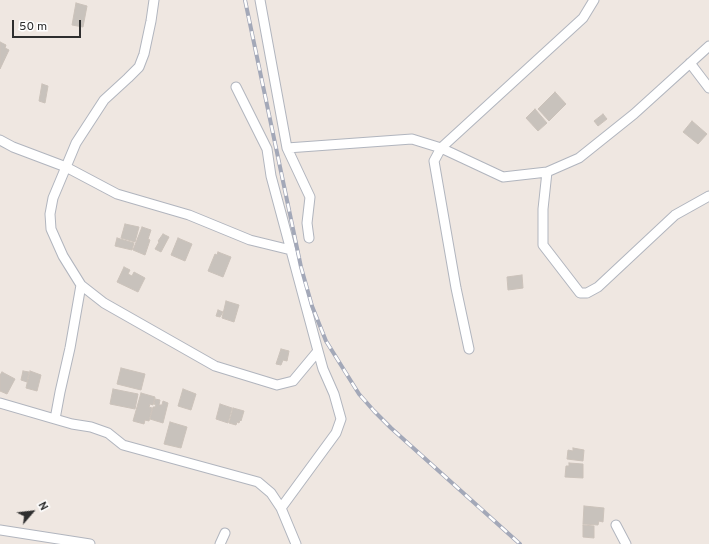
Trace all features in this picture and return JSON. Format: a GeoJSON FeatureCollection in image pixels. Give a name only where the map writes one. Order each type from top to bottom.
{"type":"FeatureCollection","features":[{"type":"Feature","properties":{"kind":"street"},"geometry":{"type":"LineString","coordinates":[[154,0],[144,54],[139,67],[104,100],[76,143],[53,198],[50,214],[51,229],[63,256],[81,285],[104,303],[215,366],[277,385],[293,382],[318,350]]}},
{"type":"Feature","properties":{"kind":"street"},"geometry":{"type":"LineString","coordinates":[[260,0],[287,148],[310,197],[307,223],[309,238]]}},
{"type":"Feature","properties":{"kind":"street"},"geometry":{"type":"LineString","coordinates":[[468,349],[434,160],[441,148],[583,18],[594,0]]}},
{"type":"Feature","properties":{"kind":"street"},"geometry":{"type":"LineString","coordinates":[[287,148],[412,139],[441,148],[503,177],[548,172],[579,158],[634,114],[709,46]]}},
{"type":"Feature","properties":{"kind":"street"},"geometry":{"type":"LineString","coordinates":[[690,63],[709,88]]}},
{"type":"Feature","properties":{"kind":"street"},"geometry":{"type":"LineString","coordinates":[[236,87],[267,149],[271,176],[318,350],[334,394],[341,419],[336,433],[281,508]]}},
{"type":"Feature","properties":{"kind":"street"},"geometry":{"type":"LineString","coordinates":[[0,140],[13,147],[66,167],[117,194],[189,215],[250,240],[291,250]]}},
{"type":"Feature","properties":{"kind":"street"},"geometry":{"type":"LineString","coordinates":[[548,172],[543,209],[544,245],[580,293],[587,293],[598,287],[675,215],[709,196]]}},
{"type":"Feature","properties":{"kind":"street"},"geometry":{"type":"LineString","coordinates":[[55,419],[70,348],[81,285]]}},
{"type":"Feature","properties":{"kind":"street"},"geometry":{"type":"LineString","coordinates":[[0,403],[72,424],[92,427],[108,433],[123,446],[258,482],[271,493],[281,508],[296,544]]}},
{"type":"Feature","properties":{"kind":"street"},"geometry":{"type":"LineString","coordinates":[[616,525],[626,544]]}},
{"type":"Feature","properties":{"kind":"street"},"geometry":{"type":"LineString","coordinates":[[0,530],[90,544]]}},
{"type":"Feature","properties":{"kind":"street"},"geometry":{"type":"LineString","coordinates":[[220,544],[225,533]]}},
{"type":"Feature","properties":{"kind":"building"},"geometry":{"type":"Polygon","coordinates":[[[76,3],[87,6],[83,27],[72,25],[76,3]]]}},
{"type":"Feature","properties":{"kind":"building"},"geometry":{"type":"Polygon","coordinates":[[[0,42],[6,45],[5,48],[9,50],[0,69],[0,42]]]}},
{"type":"Feature","properties":{"kind":"building"},"geometry":{"type":"Polygon","coordinates":[[[42,84],[48,86],[45,103],[39,101],[42,84]]]}},
{"type":"Feature","properties":{"kind":"building"},"geometry":{"type":"Polygon","coordinates":[[[555,92],[566,104],[549,121],[538,109],[555,92]]]}},
{"type":"Feature","properties":{"kind":"building"},"geometry":{"type":"Polygon","coordinates":[[[535,109],[547,123],[538,131],[526,118],[535,109]]]}},
{"type":"Feature","properties":{"kind":"building"},"geometry":{"type":"Polygon","coordinates":[[[603,114],[607,119],[598,126],[594,121],[603,114]]]}},
{"type":"Feature","properties":{"kind":"building"},"geometry":{"type":"Polygon","coordinates":[[[692,121],[707,134],[698,144],[683,132],[692,121]]]}},
{"type":"Feature","properties":{"kind":"building"},"geometry":{"type":"Polygon","coordinates":[[[125,224],[139,227],[135,242],[121,238],[125,224]]]}},
{"type":"Feature","properties":{"kind":"building"},"geometry":{"type":"Polygon","coordinates":[[[142,227],[151,230],[148,239],[150,240],[145,255],[133,250],[142,227]]]}},
{"type":"Feature","properties":{"kind":"building"},"geometry":{"type":"Polygon","coordinates":[[[163,234],[169,237],[161,252],[155,249],[163,234]]]}},
{"type":"Feature","properties":{"kind":"building"},"geometry":{"type":"Polygon","coordinates":[[[117,238],[134,243],[132,250],[115,246],[117,238]]]}},
{"type":"Feature","properties":{"kind":"building"},"geometry":{"type":"Polygon","coordinates":[[[178,238],[192,244],[185,261],[171,255],[178,238]]]}},
{"type":"Feature","properties":{"kind":"building"},"geometry":{"type":"Polygon","coordinates":[[[218,252],[231,257],[223,277],[208,271],[215,254],[217,255],[218,252]]]}},
{"type":"Feature","properties":{"kind":"building"},"geometry":{"type":"Polygon","coordinates":[[[124,267],[130,270],[128,274],[132,276],[134,272],[145,278],[138,292],[117,282],[124,267]]]}},
{"type":"Feature","properties":{"kind":"building"},"geometry":{"type":"Polygon","coordinates":[[[522,275],[523,288],[508,290],[507,277],[522,275]]]}},
{"type":"Feature","properties":{"kind":"building"},"geometry":{"type":"Polygon","coordinates":[[[226,301],[239,305],[234,322],[222,318],[226,301]]]}},
{"type":"Feature","properties":{"kind":"building"},"geometry":{"type":"Polygon","coordinates":[[[218,310],[223,312],[220,317],[216,316],[218,310]]]}},
{"type":"Feature","properties":{"kind":"building"},"geometry":{"type":"Polygon","coordinates":[[[281,349],[289,351],[287,361],[283,360],[281,365],[276,364],[281,349]]]}},
{"type":"Feature","properties":{"kind":"building"},"geometry":{"type":"Polygon","coordinates":[[[121,368],[145,374],[141,390],[117,384],[121,368]]]}},
{"type":"Feature","properties":{"kind":"building"},"geometry":{"type":"Polygon","coordinates":[[[23,371],[29,372],[27,382],[21,380],[23,371]]]}},
{"type":"Feature","properties":{"kind":"building"},"geometry":{"type":"Polygon","coordinates":[[[30,371],[41,375],[37,391],[26,388],[30,371]]]}},
{"type":"Feature","properties":{"kind":"building"},"geometry":{"type":"Polygon","coordinates":[[[2,372],[15,379],[7,394],[0,391],[0,375],[2,372]]]}},
{"type":"Feature","properties":{"kind":"building"},"geometry":{"type":"Polygon","coordinates":[[[113,389],[138,394],[135,409],[110,404],[113,389]]]}},
{"type":"Feature","properties":{"kind":"building"},"geometry":{"type":"Polygon","coordinates":[[[183,389],[196,394],[191,410],[178,406],[183,389]]]}},
{"type":"Feature","properties":{"kind":"building"},"geometry":{"type":"Polygon","coordinates":[[[141,393],[155,397],[153,405],[150,404],[149,407],[152,408],[149,421],[145,420],[144,424],[133,421],[141,393]]]}},
{"type":"Feature","properties":{"kind":"building"},"geometry":{"type":"Polygon","coordinates":[[[155,399],[160,400],[159,405],[162,405],[163,401],[168,403],[163,423],[150,419],[153,407],[156,405],[154,404],[155,399]]]}},
{"type":"Feature","properties":{"kind":"building"},"geometry":{"type":"Polygon","coordinates":[[[220,404],[232,408],[228,423],[216,419],[220,404]]]}},
{"type":"Feature","properties":{"kind":"building"},"geometry":{"type":"Polygon","coordinates":[[[233,408],[244,411],[241,421],[240,420],[239,423],[237,422],[236,425],[229,423],[233,408]]]}},
{"type":"Feature","properties":{"kind":"building"},"geometry":{"type":"Polygon","coordinates":[[[170,422],[187,427],[181,448],[164,444],[170,422]]]}},
{"type":"Feature","properties":{"kind":"building"},"geometry":{"type":"Polygon","coordinates":[[[573,448],[584,450],[583,461],[567,459],[568,450],[573,451],[573,448]]]}},
{"type":"Feature","properties":{"kind":"building"},"geometry":{"type":"Polygon","coordinates":[[[569,463],[583,464],[583,478],[565,477],[566,466],[569,466],[569,463]]]}},
{"type":"Feature","properties":{"kind":"building"},"geometry":{"type":"Polygon","coordinates":[[[584,506],[604,508],[603,522],[599,521],[598,525],[583,524],[584,506]]]}},
{"type":"Feature","properties":{"kind":"building"},"geometry":{"type":"Polygon","coordinates":[[[583,525],[594,526],[594,538],[583,537],[583,525]]]}},
{"type":"Feature","properties":{"kind":"railway"},"geometry":{"type":"LineString","coordinates":[[245,0],[301,267],[312,306],[326,341],[359,394],[374,411],[520,544]]}}]}
